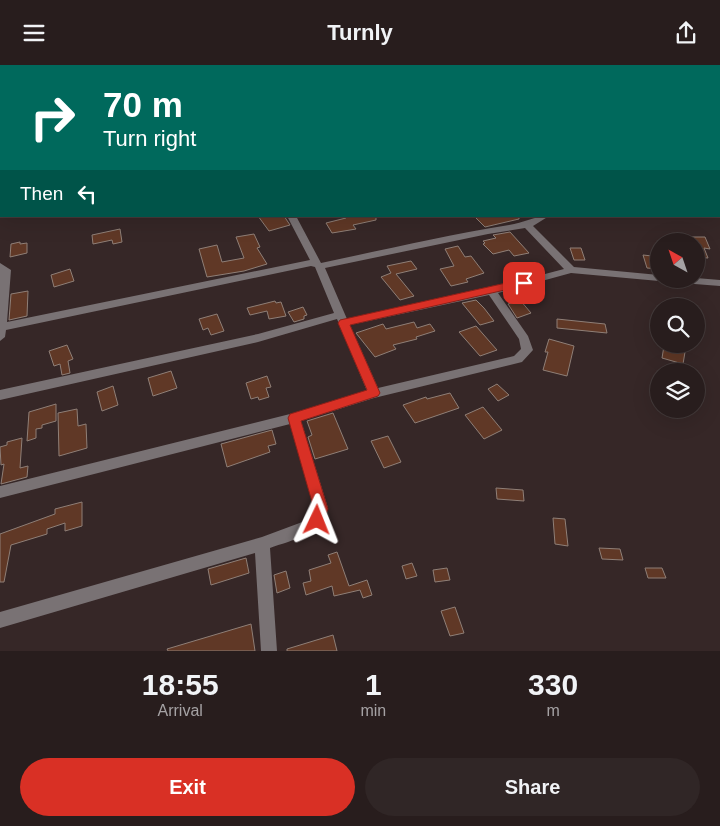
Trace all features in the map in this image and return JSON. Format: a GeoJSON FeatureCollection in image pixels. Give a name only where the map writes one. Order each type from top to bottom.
{"type":"FeatureCollection","features":[{"type":"Feature","properties":{"kind":"street"},"geometry":{"type":"LineString","coordinates":[[292,217],[318,265],[374,393]]}},
{"type":"Feature","properties":{"kind":"street"},"geometry":{"type":"LineString","coordinates":[[0,266],[6,270],[0,332],[318,265],[527,225],[544,217]]}},
{"type":"Feature","properties":{"kind":"street"},"geometry":{"type":"LineString","coordinates":[[527,225],[571,270]]}},
{"type":"Feature","properties":{"kind":"street"},"geometry":{"type":"LineString","coordinates":[[0,395],[342,319],[492,291],[571,270],[650,277]]}},
{"type":"Feature","properties":{"kind":"street"},"geometry":{"type":"LineString","coordinates":[[705,282],[720,283]]}},
{"type":"Feature","properties":{"kind":"street"},"geometry":{"type":"LineString","coordinates":[[0,492],[294,418],[374,393],[510,362],[523,355],[527,350],[524,339],[492,291]]}},
{"type":"Feature","properties":{"kind":"street"},"geometry":{"type":"LineString","coordinates":[[0,620],[262,544],[310,526],[320,515],[321,509],[294,418]]}},
{"type":"Feature","properties":{"kind":"street"},"geometry":{"type":"LineString","coordinates":[[262,544],[263,593],[269,651]]}},
{"type":"Feature","properties":{"kind":"building"},"geometry":{"type":"Polygon","coordinates":[[[259,217],[285,217],[290,225],[269,231],[259,217]]]}},
{"type":"Feature","properties":{"kind":"building"},"geometry":{"type":"Polygon","coordinates":[[[376,217],[376,220],[353,225],[356,229],[332,233],[326,223],[346,218],[376,217]]]}},
{"type":"Feature","properties":{"kind":"building"},"geometry":{"type":"Polygon","coordinates":[[[475,217],[519,217],[519,219],[485,227],[475,217]]]}},
{"type":"Feature","properties":{"kind":"building"},"geometry":{"type":"Polygon","coordinates":[[[120,229],[122,242],[113,244],[112,240],[93,244],[92,235],[120,229]]]}},
{"type":"Feature","properties":{"kind":"building"},"geometry":{"type":"Polygon","coordinates":[[[510,232],[529,253],[514,256],[509,250],[493,254],[483,244],[485,243],[483,241],[496,238],[493,235],[510,232]]]}},
{"type":"Feature","properties":{"kind":"building"},"geometry":{"type":"Polygon","coordinates":[[[254,234],[260,247],[257,248],[267,264],[244,271],[207,277],[199,249],[217,245],[222,262],[244,258],[236,237],[254,234]]]}},
{"type":"Feature","properties":{"kind":"building"},"geometry":{"type":"Polygon","coordinates":[[[705,237],[710,249],[705,248],[705,237]]]}},
{"type":"Feature","properties":{"kind":"building"},"geometry":{"type":"Polygon","coordinates":[[[20,242],[20,244],[27,243],[27,253],[10,257],[11,244],[20,242]]]}},
{"type":"Feature","properties":{"kind":"building"},"geometry":{"type":"Polygon","coordinates":[[[458,246],[465,257],[471,256],[484,273],[466,279],[468,282],[451,286],[440,269],[454,266],[445,249],[458,246]]]}},
{"type":"Feature","properties":{"kind":"building"},"geometry":{"type":"Polygon","coordinates":[[[570,248],[581,248],[585,260],[574,260],[570,248]]]}},
{"type":"Feature","properties":{"kind":"building"},"geometry":{"type":"Polygon","coordinates":[[[643,255],[650,256],[650,268],[647,268],[643,255]]]}},
{"type":"Feature","properties":{"kind":"building"},"geometry":{"type":"Polygon","coordinates":[[[411,261],[417,269],[396,274],[414,296],[400,300],[381,277],[391,273],[387,266],[411,261]]]}},
{"type":"Feature","properties":{"kind":"building"},"geometry":{"type":"Polygon","coordinates":[[[70,269],[74,281],[54,287],[51,275],[70,269]]]}},
{"type":"Feature","properties":{"kind":"building"},"geometry":{"type":"Polygon","coordinates":[[[28,291],[27,316],[9,320],[11,294],[28,291]]]}},
{"type":"Feature","properties":{"kind":"building"},"geometry":{"type":"Polygon","coordinates":[[[476,300],[494,321],[480,325],[462,303],[476,300]]]}},
{"type":"Feature","properties":{"kind":"building"},"geometry":{"type":"Polygon","coordinates":[[[520,300],[531,313],[517,318],[508,304],[520,300]]]}},
{"type":"Feature","properties":{"kind":"building"},"geometry":{"type":"Polygon","coordinates":[[[275,301],[276,303],[281,302],[286,316],[269,319],[267,311],[250,315],[247,308],[275,301]]]}},
{"type":"Feature","properties":{"kind":"building"},"geometry":{"type":"Polygon","coordinates":[[[303,307],[307,315],[304,316],[304,319],[294,322],[288,312],[303,307]]]}},
{"type":"Feature","properties":{"kind":"building"},"geometry":{"type":"Polygon","coordinates":[[[217,314],[224,331],[211,335],[208,328],[203,330],[199,319],[217,314]]]}},
{"type":"Feature","properties":{"kind":"building"},"geometry":{"type":"Polygon","coordinates":[[[557,319],[605,324],[607,333],[557,328],[557,319]]]}},
{"type":"Feature","properties":{"kind":"building"},"geometry":{"type":"Polygon","coordinates":[[[414,322],[417,328],[430,324],[435,331],[416,337],[417,339],[393,345],[396,349],[375,357],[356,333],[383,324],[386,329],[414,322]]]}},
{"type":"Feature","properties":{"kind":"building"},"geometry":{"type":"Polygon","coordinates":[[[476,326],[497,350],[480,356],[459,332],[476,326]]]}},
{"type":"Feature","properties":{"kind":"building"},"geometry":{"type":"Polygon","coordinates":[[[549,339],[574,346],[567,376],[543,370],[549,339]]]}},
{"type":"Feature","properties":{"kind":"building"},"geometry":{"type":"Polygon","coordinates":[[[67,345],[73,359],[68,361],[70,373],[62,375],[60,364],[54,366],[49,351],[67,345]]]}},
{"type":"Feature","properties":{"kind":"building"},"geometry":{"type":"Polygon","coordinates":[[[663,353],[685,353],[683,363],[662,358],[663,353]]]}},
{"type":"Feature","properties":{"kind":"building"},"geometry":{"type":"Polygon","coordinates":[[[171,371],[177,388],[153,396],[148,378],[171,371]]]}},
{"type":"Feature","properties":{"kind":"building"},"geometry":{"type":"Polygon","coordinates":[[[267,376],[271,387],[266,388],[269,397],[259,400],[258,397],[251,399],[246,383],[267,376]]]}},
{"type":"Feature","properties":{"kind":"building"},"geometry":{"type":"Polygon","coordinates":[[[497,384],[509,395],[498,401],[488,389],[497,384]]]}},
{"type":"Feature","properties":{"kind":"building"},"geometry":{"type":"Polygon","coordinates":[[[113,386],[118,405],[102,411],[97,392],[113,386]]]}},
{"type":"Feature","properties":{"kind":"building"},"geometry":{"type":"Polygon","coordinates":[[[450,393],[459,408],[415,423],[403,405],[426,397],[427,399],[450,393]]]}},
{"type":"Feature","properties":{"kind":"building"},"geometry":{"type":"Polygon","coordinates":[[[56,404],[56,421],[36,429],[36,438],[27,441],[29,412],[56,404]]]}},
{"type":"Feature","properties":{"kind":"building"},"geometry":{"type":"Polygon","coordinates":[[[483,407],[502,430],[484,439],[465,415],[483,407]]]}},
{"type":"Feature","properties":{"kind":"building"},"geometry":{"type":"Polygon","coordinates":[[[77,409],[78,426],[86,424],[87,448],[59,456],[58,413],[77,409]]]}},
{"type":"Feature","properties":{"kind":"building"},"geometry":{"type":"Polygon","coordinates":[[[333,413],[348,449],[315,459],[308,437],[312,435],[307,421],[333,413]]]}},
{"type":"Feature","properties":{"kind":"building"},"geometry":{"type":"Polygon","coordinates":[[[272,430],[276,444],[268,446],[270,452],[227,467],[221,444],[272,430]]]}},
{"type":"Feature","properties":{"kind":"building"},"geometry":{"type":"Polygon","coordinates":[[[388,436],[401,462],[384,468],[371,441],[388,436]]]}},
{"type":"Feature","properties":{"kind":"building"},"geometry":{"type":"Polygon","coordinates":[[[22,438],[20,468],[28,466],[27,477],[1,484],[4,464],[1,465],[0,447],[7,445],[7,442],[22,438]]]}},
{"type":"Feature","properties":{"kind":"building"},"geometry":{"type":"Polygon","coordinates":[[[496,488],[523,490],[524,501],[497,499],[496,488]]]}},
{"type":"Feature","properties":{"kind":"building"},"geometry":{"type":"Polygon","coordinates":[[[82,502],[82,526],[65,531],[65,523],[47,529],[47,534],[11,545],[4,582],[0,582],[0,534],[55,514],[55,509],[82,502]]]}},
{"type":"Feature","properties":{"kind":"building"},"geometry":{"type":"Polygon","coordinates":[[[553,518],[565,519],[568,546],[555,544],[553,518]]]}},
{"type":"Feature","properties":{"kind":"building"},"geometry":{"type":"Polygon","coordinates":[[[599,548],[620,549],[623,560],[602,559],[599,548]]]}},
{"type":"Feature","properties":{"kind":"building"},"geometry":{"type":"Polygon","coordinates":[[[337,552],[349,586],[367,580],[372,595],[363,598],[360,590],[334,596],[332,586],[306,595],[303,583],[311,581],[309,570],[331,563],[328,555],[337,552]]]}},
{"type":"Feature","properties":{"kind":"building"},"geometry":{"type":"Polygon","coordinates":[[[246,558],[249,573],[211,585],[208,569],[246,558]]]}},
{"type":"Feature","properties":{"kind":"building"},"geometry":{"type":"Polygon","coordinates":[[[412,563],[417,576],[406,579],[402,566],[412,563]]]}},
{"type":"Feature","properties":{"kind":"building"},"geometry":{"type":"Polygon","coordinates":[[[447,568],[450,580],[435,582],[433,570],[447,568]]]}},
{"type":"Feature","properties":{"kind":"building"},"geometry":{"type":"Polygon","coordinates":[[[645,568],[662,568],[666,578],[648,578],[645,568]]]}},
{"type":"Feature","properties":{"kind":"building"},"geometry":{"type":"Polygon","coordinates":[[[286,571],[290,588],[277,593],[274,575],[286,571]]]}},
{"type":"Feature","properties":{"kind":"building"},"geometry":{"type":"Polygon","coordinates":[[[455,607],[464,633],[450,636],[441,611],[455,607]]]}},
{"type":"Feature","properties":{"kind":"building"},"geometry":{"type":"Polygon","coordinates":[[[251,624],[255,651],[168,651],[167,649],[251,624]]]}},
{"type":"Feature","properties":{"kind":"building"},"geometry":{"type":"Polygon","coordinates":[[[333,635],[337,651],[287,651],[287,649],[333,635]]]}},
{"type":"Feature","properties":{"kind":"route"},"geometry":{"type":"LineString","coordinates":[[317,520],[321,509],[294,418],[374,393],[344,323],[524,283]]}}]}
